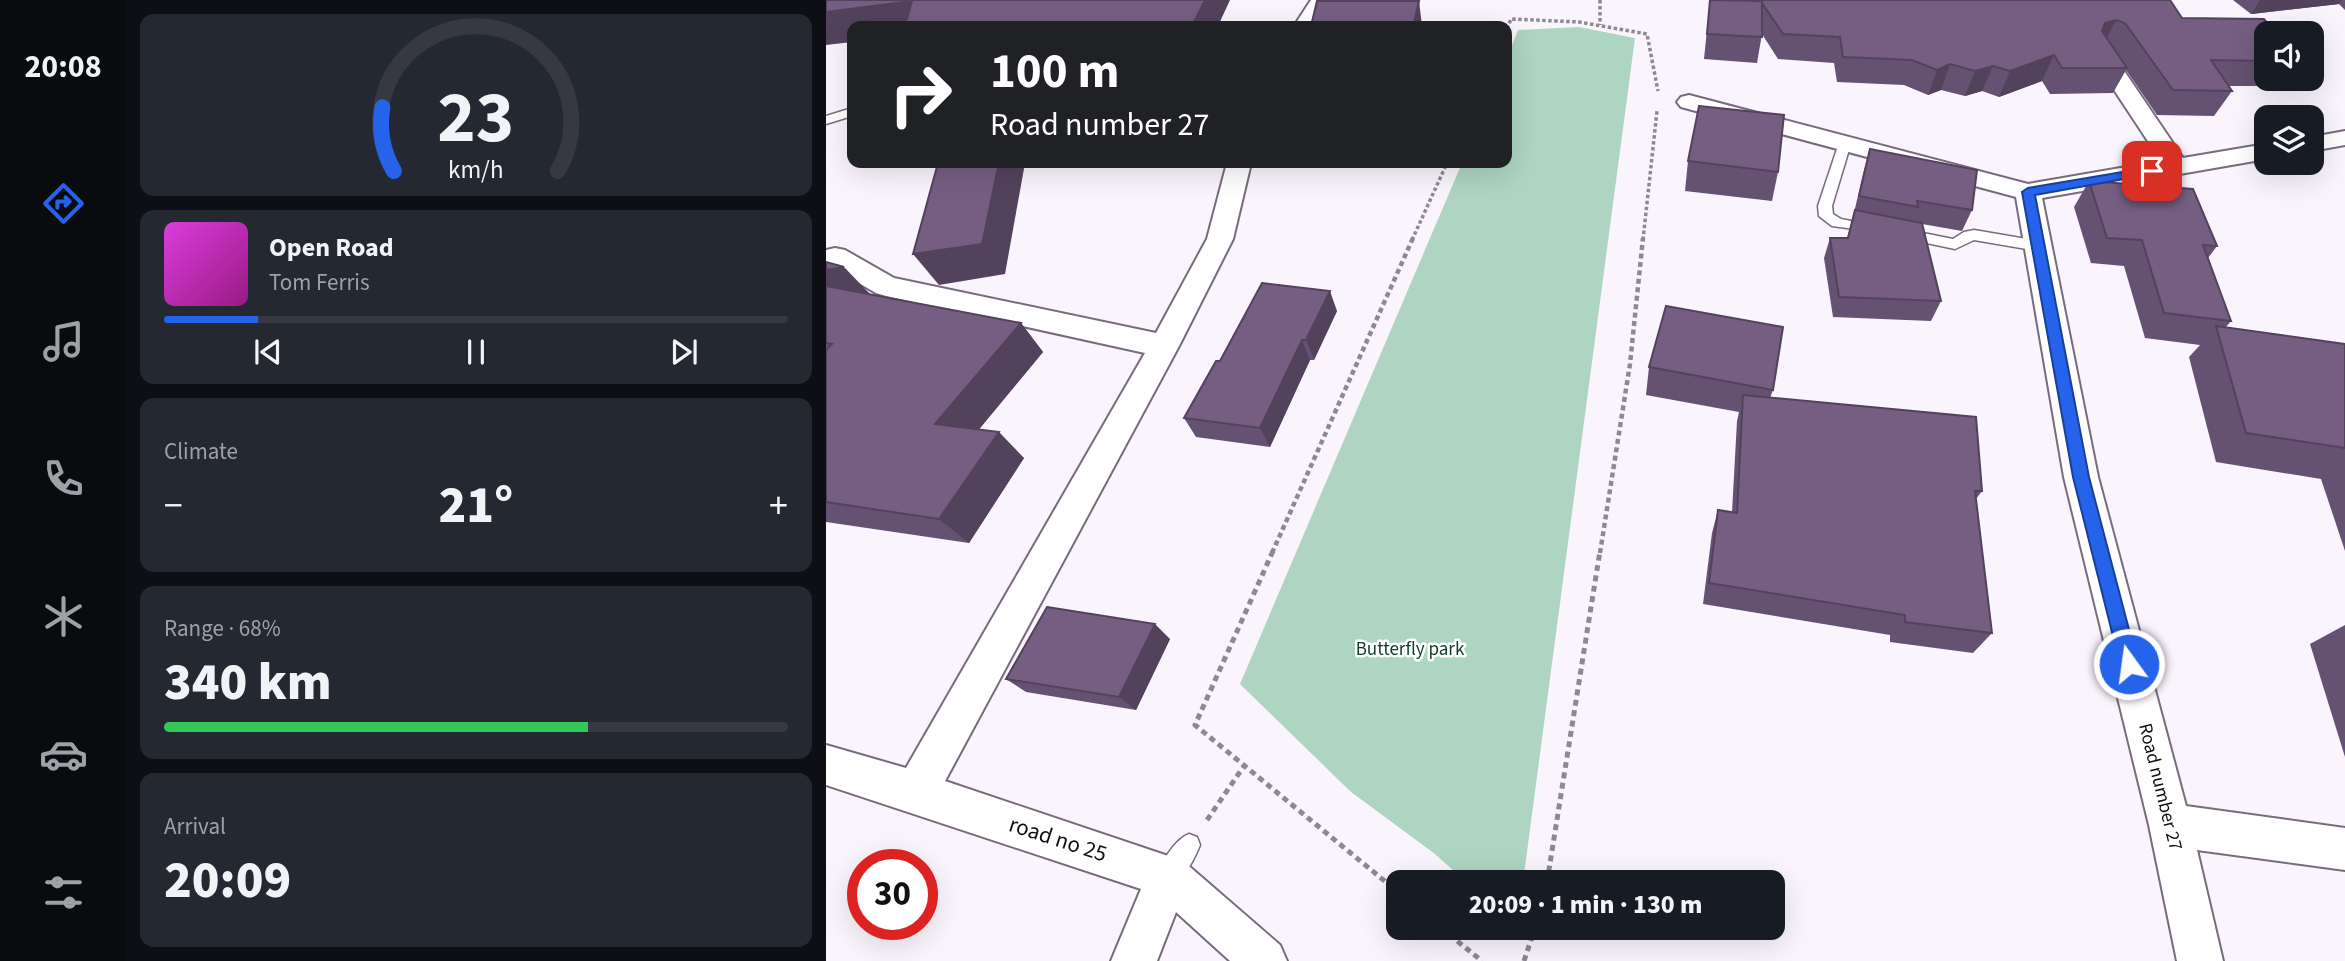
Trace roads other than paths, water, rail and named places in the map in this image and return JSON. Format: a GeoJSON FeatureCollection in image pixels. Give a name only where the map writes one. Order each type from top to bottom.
{"type":"FeatureCollection","features":[{"type":"Feature","properties":{"kind":"street"},"geometry":{"type":"LineString","coordinates":[[1307,21],[1321,0]]}},
{"type":"Feature","properties":{"kind":"street"},"geometry":{"type":"LineString","coordinates":[[2102,55],[2177,166]]}},
{"type":"Feature","properties":{"kind":"street"},"geometry":{"type":"LineString","coordinates":[[1689,102],[2028,192],[2254,153]]}},
{"type":"Feature","properties":{"kind":"street"},"geometry":{"type":"LineString","coordinates":[[2324,142],[2345,138]]}},
{"type":"Feature","properties":{"kind":"street"},"geometry":{"type":"LineString","coordinates":[[916,792],[1164,346],[1220,239],[1238,168]]}},
{"type":"Feature","properties":{"kind":"street","name":"Road number 27"},"geometry":{"type":"LineString","coordinates":[[2028,192],[2081,477],[2170,825],[2200,961]]}},
{"type":"Feature","properties":{"kind":"street"},"geometry":{"type":"LineString","coordinates":[[835,257],[886,286],[1164,346]]}},
{"type":"Feature","properties":{"kind":"street","name":"road no 25"},"geometry":{"type":"LineString","coordinates":[[826,765],[916,792],[1179,860],[1264,961]]}},
{"type":"Feature","properties":{"kind":"street"},"geometry":{"type":"LineString","coordinates":[[2170,825],[2345,849]]}},
{"type":"Feature","properties":{"kind":"street"},"geometry":{"type":"LineString","coordinates":[[1134,961],[1179,860]]}},
{"type":"Feature","properties":{"kind":"lane"},"geometry":{"type":"LineString","coordinates":[[826,120],[847,114]]}},
{"type":"Feature","properties":{"kind":"lane"},"geometry":{"type":"LineString","coordinates":[[1845,144],[1825,206],[1826,216],[1831,220],[1949,243],[1959,243],[1974,234],[2038,246]]}},
{"type":"Feature","properties":{"kind":"park label","name":"Butterfly park"},"geometry":{"type":"Point","coordinates":[1410,649]}}]}
